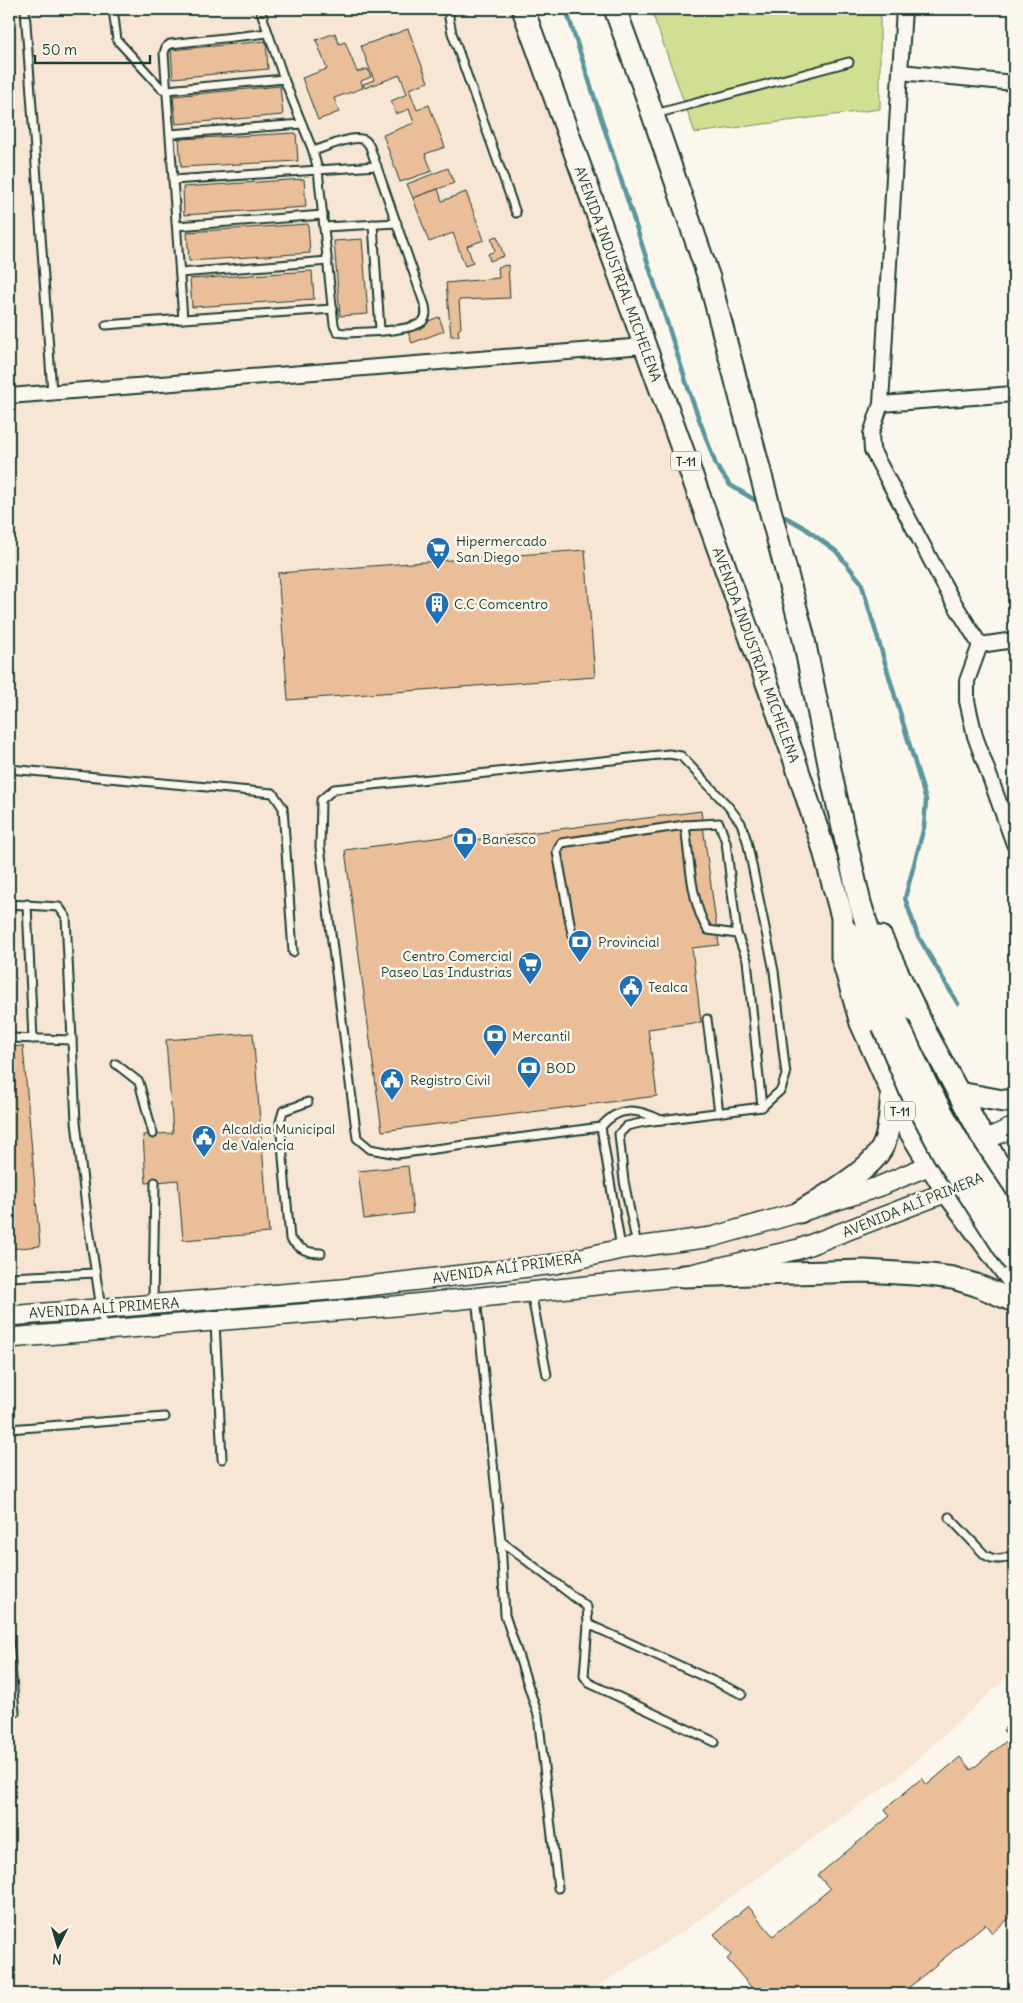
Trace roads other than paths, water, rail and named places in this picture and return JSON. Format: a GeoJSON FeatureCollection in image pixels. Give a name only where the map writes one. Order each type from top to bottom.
{"type":"FeatureCollection","features":[{"type":"Feature","properties":{"kind":"main road","name":"T-11"},"geometry":{"type":"LineString","coordinates":[[614,9],[643,86],[709,278],[803,635],[847,849],[891,1025],[910,1090],[944,1155],[1014,1262]]}},
{"type":"Feature","properties":{"kind":"main road","name":"AVENIDA INDUSTRIAL MICHELENA"},"geometry":{"type":"LineString","coordinates":[[525,16],[793,755],[820,838],[842,916],[842,957],[861,1023],[908,1128],[947,1192],[1014,1282]]}},
{"type":"Feature","properties":{"kind":"main road","name":"T-11"},"geometry":{"type":"LineString","coordinates":[[842,916],[891,1025],[962,1148],[1014,1226]]}},
{"type":"Feature","properties":{"kind":"main road","name":"T-11"},"geometry":{"type":"LineString","coordinates":[[864,918],[884,940],[925,1031],[984,1140],[1008,1167],[1014,1191]]}},
{"type":"Feature","properties":{"kind":"main road"},"geometry":{"type":"LineString","coordinates":[[959,1093],[1003,1101],[1014,1100]]}},
{"type":"Feature","properties":{"kind":"main road"},"geometry":{"type":"LineString","coordinates":[[800,1212],[851,1179],[874,1159],[885,1142],[892,1095]]}},
{"type":"Feature","properties":{"kind":"main road","name":"AVENIDA ALÍ PRIMERA"},"geometry":{"type":"LineString","coordinates":[[9,1316],[342,1289],[514,1270],[555,1264],[629,1248],[712,1237],[878,1187],[1014,1127]]}},
{"type":"Feature","properties":{"kind":"main road","name":"AVENIDA ALÍ PRIMERA"},"geometry":{"type":"LineString","coordinates":[[9,1338],[395,1306],[684,1276],[799,1249],[1008,1167]]}},
{"type":"Feature","properties":{"kind":"main road"},"geometry":{"type":"LineString","coordinates":[[538,1291],[565,1276],[635,1252],[629,1248]]}},
{"type":"Feature","properties":{"kind":"main road"},"geometry":{"type":"LineString","coordinates":[[684,1276],[865,1271],[930,1275],[953,1278],[976,1285],[1014,1302]]}},
{"type":"Feature","properties":{"kind":"street"},"geometry":{"type":"LineString","coordinates":[[511,9],[525,16]]}},
{"type":"Feature","properties":{"kind":"street"},"geometry":{"type":"LineString","coordinates":[[904,9],[881,404],[871,434],[872,450],[951,598],[980,645]]}},
{"type":"Feature","properties":{"kind":"street"},"geometry":{"type":"LineString","coordinates":[[900,72],[1014,83]]}},
{"type":"Feature","properties":{"kind":"street"},"geometry":{"type":"LineString","coordinates":[[9,396],[644,346]]}},
{"type":"Feature","properties":{"kind":"street"},"geometry":{"type":"LineString","coordinates":[[881,404],[1014,394]]}},
{"type":"Feature","properties":{"kind":"street"},"geometry":{"type":"LineString","coordinates":[[980,645],[1014,640]]}},
{"type":"Feature","properties":{"kind":"street"},"geometry":{"type":"LineString","coordinates":[[980,645],[967,681],[967,701],[976,736],[1014,844]]}},
{"type":"Feature","properties":{"kind":"lane"},"geometry":{"type":"LineString","coordinates":[[25,9],[52,392]]}},
{"type":"Feature","properties":{"kind":"lane"},"geometry":{"type":"LineString","coordinates":[[113,9],[114,30],[117,40],[158,86],[167,90],[284,79]]}},
{"type":"Feature","properties":{"kind":"lane"},"geometry":{"type":"LineString","coordinates":[[260,9],[284,79],[313,151],[318,170],[334,325],[337,332],[346,333],[404,328],[423,320],[426,315],[425,306],[370,147],[361,138],[313,151]]}},
{"type":"Feature","properties":{"kind":"lane"},"geometry":{"type":"LineString","coordinates":[[450,9],[449,18],[452,33],[516,213]]}},
{"type":"Feature","properties":{"kind":"lane"},"geometry":{"type":"LineString","coordinates":[[183,319],[164,53],[166,46],[268,33]]}},
{"type":"Feature","properties":{"kind":"lane"},"geometry":{"type":"LineString","coordinates":[[652,115],[848,62]]}},
{"type":"Feature","properties":{"kind":"lane"},"geometry":{"type":"LineString","coordinates":[[170,134],[302,124]]}},
{"type":"Feature","properties":{"kind":"lane"},"geometry":{"type":"LineString","coordinates":[[173,180],[377,166]]}},
{"type":"Feature","properties":{"kind":"lane"},"geometry":{"type":"LineString","coordinates":[[177,226],[323,215]]}},
{"type":"Feature","properties":{"kind":"lane"},"geometry":{"type":"LineString","coordinates":[[324,226],[397,223]]}},
{"type":"Feature","properties":{"kind":"lane"},"geometry":{"type":"LineString","coordinates":[[373,224],[380,330]]}},
{"type":"Feature","properties":{"kind":"lane"},"geometry":{"type":"LineString","coordinates":[[180,272],[328,261]]}},
{"type":"Feature","properties":{"kind":"lane"},"geometry":{"type":"LineString","coordinates":[[106,325],[333,309]]}},
{"type":"Feature","properties":{"kind":"lane"},"geometry":{"type":"LineString","coordinates":[[629,1248],[620,1134],[628,1126],[762,1107],[781,1090],[786,1075],[774,972],[747,841],[741,823],[728,806],[680,756],[669,754],[334,789],[321,800],[320,847],[356,1138],[370,1149],[396,1154],[601,1127],[610,1116],[627,1111],[644,1112],[661,1120]]}},
{"type":"Feature","properties":{"kind":"lane"},"geometry":{"type":"LineString","coordinates":[[9,769],[273,793],[283,808],[293,952]]}},
{"type":"Feature","properties":{"kind":"lane"},"geometry":{"type":"LineString","coordinates":[[572,934],[557,852],[561,843],[685,825],[719,823],[726,842],[737,934],[747,960],[762,1107]]}},
{"type":"Feature","properties":{"kind":"lane"},"geometry":{"type":"LineString","coordinates":[[685,825],[699,912],[703,922],[708,930],[737,934]]}},
{"type":"Feature","properties":{"kind":"lane"},"geometry":{"type":"LineString","coordinates":[[9,904],[59,907],[66,917],[76,1122],[87,1215],[104,1329]]}},
{"type":"Feature","properties":{"kind":"lane"},"geometry":{"type":"LineString","coordinates":[[27,904],[33,1039]]}},
{"type":"Feature","properties":{"kind":"lane"},"geometry":{"type":"LineString","coordinates":[[707,1019],[719,1114]]}},
{"type":"Feature","properties":{"kind":"lane"},"geometry":{"type":"LineString","coordinates":[[9,1038],[72,1040]]}},
{"type":"Feature","properties":{"kind":"lane"},"geometry":{"type":"LineString","coordinates":[[116,1064],[139,1082],[153,1134]]}},
{"type":"Feature","properties":{"kind":"lane"},"geometry":{"type":"LineString","coordinates":[[308,1102],[283,1111],[280,1122],[290,1239],[298,1247],[309,1253],[321,1253]]}},
{"type":"Feature","properties":{"kind":"lane"},"geometry":{"type":"LineString","coordinates":[[601,1127],[629,1248]]}},
{"type":"Feature","properties":{"kind":"lane"},"geometry":{"type":"LineString","coordinates":[[153,1305],[154,1182]]}},
{"type":"Feature","properties":{"kind":"lane"},"geometry":{"type":"LineString","coordinates":[[9,1277],[96,1273]]}},
{"type":"Feature","properties":{"kind":"lane"},"geometry":{"type":"LineString","coordinates":[[538,1291],[547,1375]]}},
{"type":"Feature","properties":{"kind":"lane"},"geometry":{"type":"LineString","coordinates":[[476,1297],[501,1541],[505,1615],[538,1715],[558,1888]]}},
{"type":"Feature","properties":{"kind":"lane"},"geometry":{"type":"LineString","coordinates":[[215,1320],[222,1458]]}},
{"type":"Feature","properties":{"kind":"lane"},"geometry":{"type":"LineString","coordinates":[[9,1429],[165,1417]]}},
{"type":"Feature","properties":{"kind":"lane"},"geometry":{"type":"LineString","coordinates":[[949,1516],[991,1559],[1000,1560],[1014,1553]]}},
{"type":"Feature","properties":{"kind":"lane"},"geometry":{"type":"LineString","coordinates":[[501,1541],[587,1607],[588,1624],[584,1676],[589,1683],[715,1742]]}},
{"type":"Feature","properties":{"kind":"lane"},"geometry":{"type":"LineString","coordinates":[[588,1624],[742,1694]]}},
{"type":"Feature","properties":{"kind":"lane"},"geometry":{"type":"LineString","coordinates":[[9,1641],[15,1713]]}},
{"type":"Feature","properties":{"kind":"lane"},"geometry":{"type":"LineString","coordinates":[[1008,1994],[1014,1989]]}},
{"type":"Feature","properties":{"kind":"waterway"},"geometry":{"type":"LineString","coordinates":[[566,9],[691,397],[716,465],[730,485],[760,503]]}},
{"type":"Feature","properties":{"kind":"waterway"},"geometry":{"type":"LineString","coordinates":[[778,513],[803,527],[836,551],[861,582],[926,800],[924,827],[905,898],[917,934],[958,1004]]}},
{"type":"Feature","properties":{"kind":"place","name":"Hipermercado San Diego"},"geometry":{"type":"Point","coordinates":[438,570]}},
{"type":"Feature","properties":{"kind":"place","name":"C.C Comcentro"},"geometry":{"type":"Point","coordinates":[437,625]}},
{"type":"Feature","properties":{"kind":"place","name":"Banesco"},"geometry":{"type":"Point","coordinates":[465,860]}},
{"type":"Feature","properties":{"kind":"place","name":"Provincial"},"geometry":{"type":"Point","coordinates":[580,963]}},
{"type":"Feature","properties":{"kind":"place","name":"Centro Comercial Paseo Las Industrias"},"geometry":{"type":"Point","coordinates":[530,985]}},
{"type":"Feature","properties":{"kind":"place","name":"Tealca"},"geometry":{"type":"Point","coordinates":[631,1008]}},
{"type":"Feature","properties":{"kind":"place","name":"Mercantil"},"geometry":{"type":"Point","coordinates":[495,1057]}},
{"type":"Feature","properties":{"kind":"place","name":"BOD"},"geometry":{"type":"Point","coordinates":[529,1089]}},
{"type":"Feature","properties":{"kind":"place","name":"Registro Civil"},"geometry":{"type":"Point","coordinates":[392,1101]}},
{"type":"Feature","properties":{"kind":"place","name":"Alcaldia Municipal de Valencia"},"geometry":{"type":"Point","coordinates":[204,1158]}}]}
